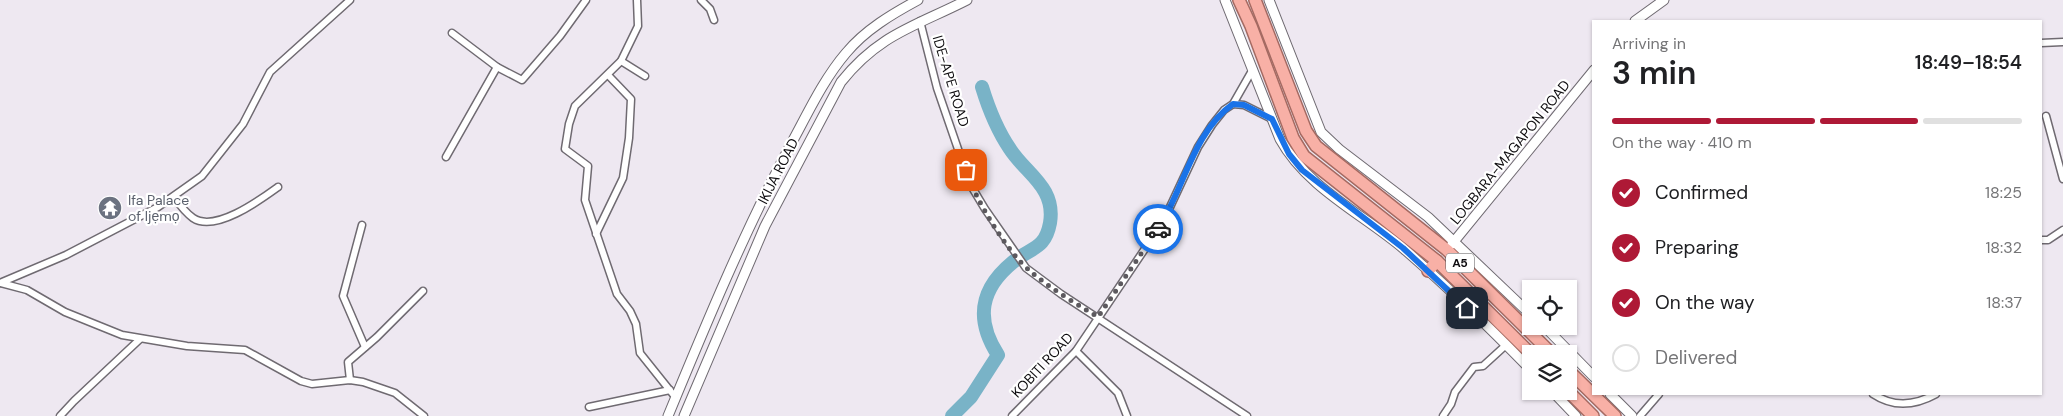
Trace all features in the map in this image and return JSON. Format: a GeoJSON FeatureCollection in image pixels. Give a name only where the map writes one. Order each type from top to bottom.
{"type":"FeatureCollection","features":[{"type":"Feature","properties":{"kind":"highway","name":"A5"},"geometry":{"type":"LineString","coordinates":[[1239,0],[1251,26],[1293,138],[1309,160],[1436,261],[1522,345]]}},
{"type":"Feature","properties":{"kind":"highway","name":"A5"},"geometry":{"type":"LineString","coordinates":[[1255,0],[1306,131],[1316,146],[1360,181],[1451,246],[1544,345]]}},
{"type":"Feature","properties":{"kind":"highway"},"geometry":{"type":"LineString","coordinates":[[1428,271],[1436,261]]}},
{"type":"Feature","properties":{"kind":"highway"},"geometry":{"type":"LineString","coordinates":[[1577,379],[1592,394]]}},
{"type":"Feature","properties":{"kind":"highway"},"geometry":{"type":"LineString","coordinates":[[1594,395],[1615,416]]}},
{"type":"Feature","properties":{"kind":"highway"},"geometry":{"type":"LineString","coordinates":[[1577,400],[1593,416]]}},
{"type":"Feature","properties":{"kind":"street"},"geometry":{"type":"LineString","coordinates":[[0,283],[66,255],[174,198],[202,176],[243,124],[270,72],[350,0]]}},
{"type":"Feature","properties":{"kind":"street"},"geometry":{"type":"LineString","coordinates":[[452,33],[497,68],[522,80],[560,36],[586,0]]}},
{"type":"Feature","properties":{"kind":"street"},"geometry":{"type":"LineString","coordinates":[[637,0],[638,26],[621,61],[575,106],[565,144],[568,152],[588,166],[585,200],[616,294],[630,311],[636,324],[640,353],[676,398]]}},
{"type":"Feature","properties":{"kind":"street"},"geometry":{"type":"LineString","coordinates":[[702,0],[710,9],[714,20]]}},
{"type":"Feature","properties":{"kind":"street","name":"IKIJA ROAD"},"geometry":{"type":"LineString","coordinates":[[684,416],[765,226],[837,88],[853,67],[885,40],[920,21],[967,0]]}},
{"type":"Feature","properties":{"kind":"street"},"geometry":{"type":"LineString","coordinates":[[1225,0],[1272,119],[1289,154],[1302,170],[1403,248],[1522,361]]}},
{"type":"Feature","properties":{"kind":"street"},"geometry":{"type":"LineString","coordinates":[[1269,0],[1321,132],[1339,149],[1428,218],[1451,246],[1522,306]]}},
{"type":"Feature","properties":{"kind":"street"},"geometry":{"type":"LineString","coordinates":[[1637,20],[1664,0]]}},
{"type":"Feature","properties":{"kind":"street","name":"IKIJA ROAD"},"geometry":{"type":"LineString","coordinates":[[668,416],[757,207],[823,86],[846,52],[861,38],[899,10],[915,1]]}},
{"type":"Feature","properties":{"kind":"street","name":"IDE-APE ROAD"},"geometry":{"type":"LineString","coordinates":[[920,21],[937,88],[970,184],[984,209],[1026,268],[1149,353],[1247,416]]}},
{"type":"Feature","properties":{"kind":"street"},"geometry":{"type":"LineString","coordinates":[[2042,42],[2063,42]]}},
{"type":"Feature","properties":{"kind":"street"},"geometry":{"type":"LineString","coordinates":[[621,61],[645,76]]}},
{"type":"Feature","properties":{"kind":"street"},"geometry":{"type":"LineString","coordinates":[[446,157],[497,68]]}},
{"type":"Feature","properties":{"kind":"street","name":"KOBITI ROAD"},"geometry":{"type":"LineString","coordinates":[[1012,416],[1076,351],[1163,222],[1207,132],[1224,110],[1233,104],[1253,68]]}},
{"type":"Feature","properties":{"kind":"street","name":"LOGBARA-MAGAPON ROAD"},"geometry":{"type":"LineString","coordinates":[[1451,246],[1592,72]]}},
{"type":"Feature","properties":{"kind":"street"},"geometry":{"type":"LineString","coordinates":[[596,234],[623,178],[629,138],[630,100],[608,74]]}},
{"type":"Feature","properties":{"kind":"street"},"geometry":{"type":"LineString","coordinates":[[1233,104],[1244,105],[1272,119]]}},
{"type":"Feature","properties":{"kind":"street"},"geometry":{"type":"LineString","coordinates":[[2046,116],[2063,178]]}},
{"type":"Feature","properties":{"kind":"street"},"geometry":{"type":"LineString","coordinates":[[174,198],[192,218],[202,222],[244,211],[278,187]]}},
{"type":"Feature","properties":{"kind":"street"},"geometry":{"type":"LineString","coordinates":[[362,225],[343,296],[365,347]]}},
{"type":"Feature","properties":{"kind":"street"},"geometry":{"type":"LineString","coordinates":[[2042,240],[2048,240],[2063,230]]}},
{"type":"Feature","properties":{"kind":"street"},"geometry":{"type":"LineString","coordinates":[[0,283],[27,290],[64,312],[122,335],[187,346],[245,350],[301,381],[312,384],[350,380],[395,393],[424,416]]}},
{"type":"Feature","properties":{"kind":"street"},"geometry":{"type":"LineString","coordinates":[[350,380],[348,362],[423,291]]}},
{"type":"Feature","properties":{"kind":"street"},"geometry":{"type":"LineString","coordinates":[[1553,335],[1592,375]]}},
{"type":"Feature","properties":{"kind":"street"},"geometry":{"type":"LineString","coordinates":[[60,416],[74,400],[140,339]]}},
{"type":"Feature","properties":{"kind":"street"},"geometry":{"type":"LineString","coordinates":[[1443,416],[1451,404],[1455,392],[1474,368],[1483,366],[1506,345]]}},
{"type":"Feature","properties":{"kind":"street"},"geometry":{"type":"LineString","coordinates":[[1076,351],[1118,393],[1127,416]]}},
{"type":"Feature","properties":{"kind":"street"},"geometry":{"type":"LineString","coordinates":[[589,407],[670,390]]}},
{"type":"Feature","properties":{"kind":"street"},"geometry":{"type":"LineString","coordinates":[[1611,395],[1632,416]]}},
{"type":"Feature","properties":{"kind":"street"},"geometry":{"type":"LineString","coordinates":[[1640,416],[1658,395]]}},
{"type":"Feature","properties":{"kind":"street"},"geometry":{"type":"LineString","coordinates":[[1875,395],[1904,404],[1921,401],[1934,395]]}},
{"type":"Feature","properties":{"kind":"street"},"geometry":{"type":"LineString","coordinates":[[1561,400],[1576,416]]}},
{"type":"Feature","properties":{"kind":"waterway"},"geometry":{"type":"LineString","coordinates":[[952,416],[971,397],[998,355],[986,329],[984,317],[984,305],[988,294],[1002,272],[1041,243],[1048,232],[1050,223],[1051,211],[1049,200],[1038,182],[1005,142],[994,120],[982,87]]}},
{"type":"Feature","properties":{"kind":"way so far"},"geometry":{"type":"LineString","coordinates":[[966,170],[970,184],[984,209],[1026,268],[1061,294],[1098,317],[1130,273],[1158,229]]}},
{"type":"Feature","properties":{"kind":"place","name":"Ifa Palace of Ijẹmọ"},"geometry":{"type":"Point","coordinates":[110,208]}},
{"type":"Feature","properties":{"kind":"route"},"geometry":{"type":"LineString","coordinates":[[1158,229],[1173,204],[1198,146],[1212,125],[1224,110],[1233,104],[1244,105],[1272,119],[1280,139],[1302,170],[1403,248],[1467,308]]}}]}
